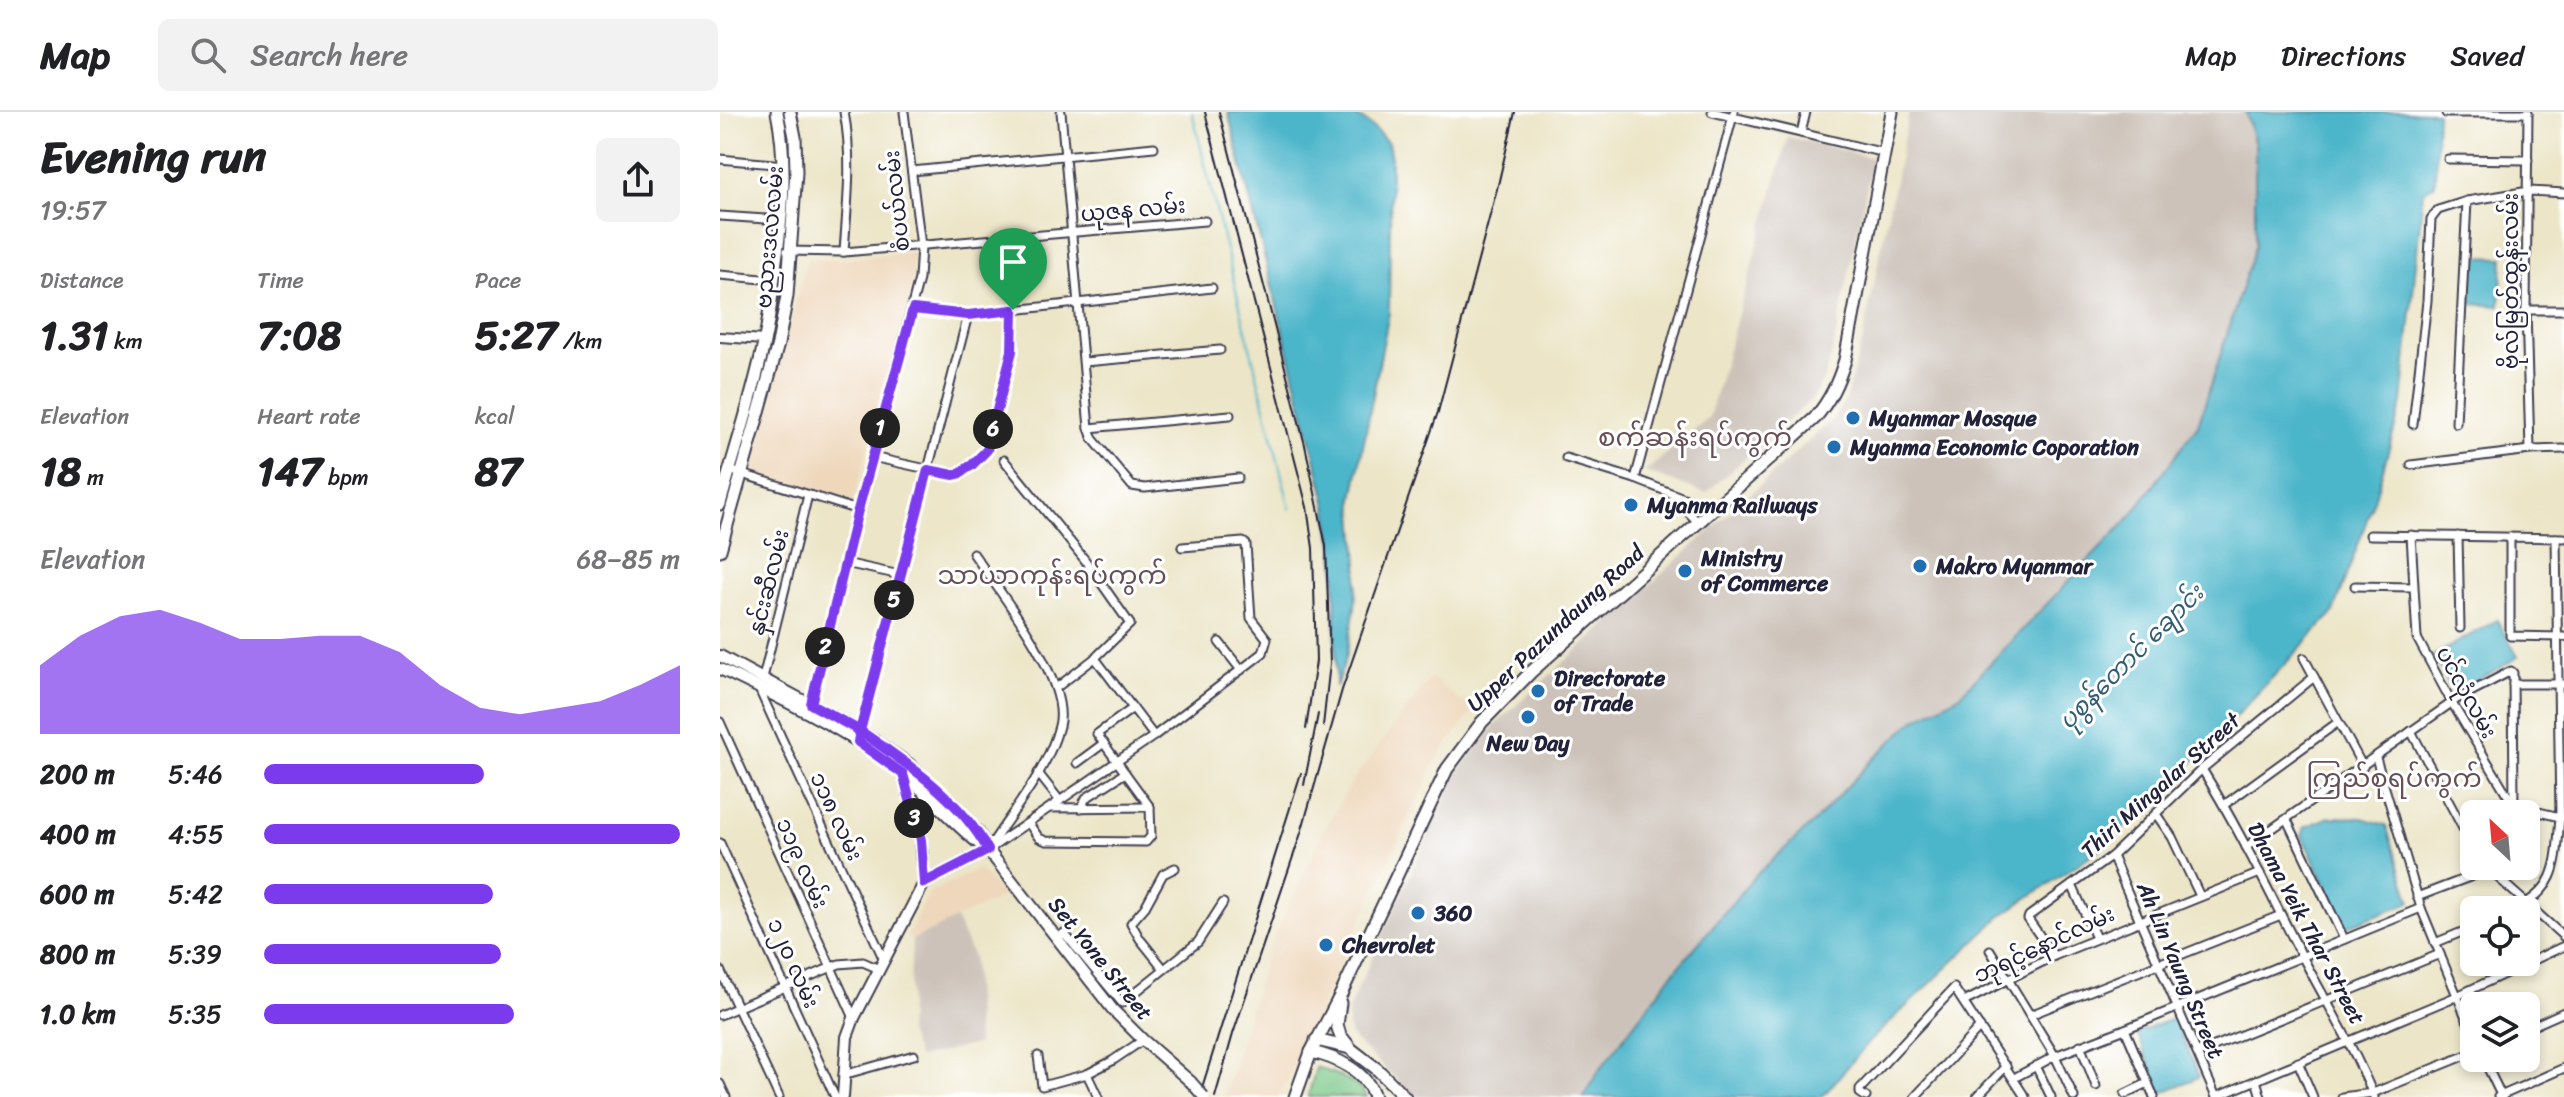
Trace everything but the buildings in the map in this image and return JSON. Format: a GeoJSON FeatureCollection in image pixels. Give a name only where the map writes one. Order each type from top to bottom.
{"type":"FeatureCollection","features":[{"type":"Feature","properties":{"kind":"main road","name":"ဗညားဒလလမ်း"},"geometry":{"type":"LineString","coordinates":[[720,504],[765,340],[774,280],[782,220],[784,165],[777,112]]}},
{"type":"Feature","properties":{"kind":"main road","name":"ဗညားဒလလမ်း"},"geometry":{"type":"LineString","coordinates":[[720,550],[778,344],[789,282],[796,172],[795,137],[790,112]]}},
{"type":"Feature","properties":{"kind":"main road","name":"Upper Pazundaung Road"},"geometry":{"type":"LineString","coordinates":[[1295,1097],[1316,1040],[1341,994],[1447,769],[1464,744],[1531,672],[1815,418],[1832,393],[1845,360],[1892,112]]}},
{"type":"Feature","properties":{"kind":"main road"},"geometry":{"type":"LineString","coordinates":[[720,656],[761,683],[859,737]]}},
{"type":"Feature","properties":{"kind":"main road"},"geometry":{"type":"LineString","coordinates":[[720,669],[811,704],[859,737]]}},
{"type":"Feature","properties":{"kind":"main road","name":"Set Yone Street"},"geometry":{"type":"LineString","coordinates":[[859,737],[906,769],[978,832],[988,850],[1113,1010],[1204,1097]]}},
{"type":"Feature","properties":{"kind":"main road"},"geometry":{"type":"LineString","coordinates":[[843,1097],[847,1037],[854,1018],[924,883],[921,840],[906,769]]}},
{"type":"Feature","properties":{"kind":"main road"},"geometry":{"type":"LineString","coordinates":[[924,883],[988,850]]}},
{"type":"Feature","properties":{"kind":"main road"},"geometry":{"type":"LineString","coordinates":[[1341,994],[1338,1031],[1351,1049],[1405,1097]]}},
{"type":"Feature","properties":{"kind":"main road"},"geometry":{"type":"LineString","coordinates":[[1316,1040],[1351,1049]]}},
{"type":"Feature","properties":{"kind":"main road"},"geometry":{"type":"LineString","coordinates":[[1311,1052],[1337,1060],[1360,1074],[1374,1097]]}},
{"type":"Feature","properties":{"kind":"street"},"geometry":{"type":"LineString","coordinates":[[844,112],[849,147],[844,252]]}},
{"type":"Feature","properties":{"kind":"street","name":"စံပယ်လမ်း"},"geometry":{"type":"LineString","coordinates":[[811,704],[919,279],[921,246],[904,112]]}},
{"type":"Feature","properties":{"kind":"street"},"geometry":{"type":"LineString","coordinates":[[1061,112],[1089,428],[1093,439],[1132,486],[1145,488],[1238,478]]}},
{"type":"Feature","properties":{"kind":"street"},"geometry":{"type":"LineString","coordinates":[[1712,112],[1885,153]]}},
{"type":"Feature","properties":{"kind":"street"},"geometry":{"type":"LineString","coordinates":[[1801,133],[1806,112]]}},
{"type":"Feature","properties":{"kind":"street"},"geometry":{"type":"LineString","coordinates":[[2446,113],[2528,113]]}},
{"type":"Feature","properties":{"kind":"street","name":"ဗိုလ်မြတ်ထွန်းလမ်း"},"geometry":{"type":"LineString","coordinates":[[2528,113],[2526,310],[2530,450]]}},
{"type":"Feature","properties":{"kind":"street"},"geometry":{"type":"LineString","coordinates":[[1635,479],[1734,115]]}},
{"type":"Feature","properties":{"kind":"street"},"geometry":{"type":"LineString","coordinates":[[912,171],[1154,147]]}},
{"type":"Feature","properties":{"kind":"street"},"geometry":{"type":"LineString","coordinates":[[720,159],[784,165]]}},
{"type":"Feature","properties":{"kind":"street"},"geometry":{"type":"LineString","coordinates":[[2448,159],[2528,160]]}},
{"type":"Feature","properties":{"kind":"street"},"geometry":{"type":"LineString","coordinates":[[2413,424],[2427,301],[2431,219],[2438,210],[2477,199],[2529,191],[2564,193]]}},
{"type":"Feature","properties":{"kind":"street"},"geometry":{"type":"LineString","coordinates":[[2456,423],[2467,201]]}},
{"type":"Feature","properties":{"kind":"street"},"geometry":{"type":"LineString","coordinates":[[720,216],[782,220]]}},
{"type":"Feature","properties":{"kind":"street","name":"ယုဇန လမ်း"},"geometry":{"type":"LineString","coordinates":[[777,251],[844,252],[1205,221]]}},
{"type":"Feature","properties":{"kind":"street"},"geometry":{"type":"LineString","coordinates":[[720,275],[774,280]]}},
{"type":"Feature","properties":{"kind":"street"},"geometry":{"type":"LineString","coordinates":[[913,309],[968,315],[1212,288]]}},
{"type":"Feature","properties":{"kind":"street"},"geometry":{"type":"LineString","coordinates":[[872,457],[954,475],[972,465],[987,450],[1012,351],[1013,310]]}},
{"type":"Feature","properties":{"kind":"street"},"geometry":{"type":"LineString","coordinates":[[2526,310],[2564,310]]}},
{"type":"Feature","properties":{"kind":"street"},"geometry":{"type":"LineString","coordinates":[[859,737],[968,315]]}},
{"type":"Feature","properties":{"kind":"street"},"geometry":{"type":"LineString","coordinates":[[720,337],[765,340]]}},
{"type":"Feature","properties":{"kind":"street"},"geometry":{"type":"LineString","coordinates":[[1084,362],[1220,350]]}},
{"type":"Feature","properties":{"kind":"street"},"geometry":{"type":"LineString","coordinates":[[1089,428],[1230,415]]}},
{"type":"Feature","properties":{"kind":"street"},"geometry":{"type":"LineString","coordinates":[[2411,465],[2530,450],[2564,449]]}},
{"type":"Feature","properties":{"kind":"street"},"geometry":{"type":"LineString","coordinates":[[1566,458],[1635,479],[1712,509]]}},
{"type":"Feature","properties":{"kind":"street"},"geometry":{"type":"LineString","coordinates":[[1004,460],[1085,560],[1130,624],[1095,658],[1056,688]]}},
{"type":"Feature","properties":{"kind":"street"},"geometry":{"type":"LineString","coordinates":[[729,470],[858,510]]}},
{"type":"Feature","properties":{"kind":"street"},"geometry":{"type":"LineString","coordinates":[[1669,492],[1698,522]]}},
{"type":"Feature","properties":{"kind":"street","name":"နှင်းဆီလမ်း"},"geometry":{"type":"LineString","coordinates":[[761,683],[808,495]]}},
{"type":"Feature","properties":{"kind":"street"},"geometry":{"type":"LineString","coordinates":[[2370,535],[2560,538],[2562,818],[2552,877],[2536,896]]}},
{"type":"Feature","properties":{"kind":"street","name":"ပင်လုံလမ်း"},"geometry":{"type":"LineString","coordinates":[[2411,535],[2417,638],[2511,800]]}},
{"type":"Feature","properties":{"kind":"street"},"geometry":{"type":"LineString","coordinates":[[2458,536],[2460,628]]}},
{"type":"Feature","properties":{"kind":"street"},"geometry":{"type":"LineString","coordinates":[[2510,537],[2510,636],[2562,637]]}},
{"type":"Feature","properties":{"kind":"street"},"geometry":{"type":"LineString","coordinates":[[988,850],[1154,736],[1263,653],[1267,639],[1251,618],[1246,544],[1182,547]]}},
{"type":"Feature","properties":{"kind":"street"},"geometry":{"type":"LineString","coordinates":[[973,553],[1043,658],[1061,700],[1060,723],[1052,745],[1038,773],[988,850]]}},
{"type":"Feature","properties":{"kind":"street"},"geometry":{"type":"LineString","coordinates":[[845,563],[900,575]]}},
{"type":"Feature","properties":{"kind":"street"},"geometry":{"type":"LineString","coordinates":[[2355,586],[2412,587]]}},
{"type":"Feature","properties":{"kind":"street"},"geometry":{"type":"LineString","coordinates":[[1219,642],[1241,670]]}},
{"type":"Feature","properties":{"kind":"street"},"geometry":{"type":"LineString","coordinates":[[1095,658],[1154,736]]}},
{"type":"Feature","properties":{"kind":"street"},"geometry":{"type":"LineString","coordinates":[[2304,658],[2363,767]]}},
{"type":"Feature","properties":{"kind":"street"},"geometry":{"type":"LineString","coordinates":[[2246,847],[2452,703],[2511,671],[2517,800]]}},
{"type":"Feature","properties":{"kind":"street","name":"Thiri Mingalar Street"},"geometry":{"type":"LineString","coordinates":[[2054,956],[2028,918],[2112,856],[2202,769],[2314,677]]}},
{"type":"Feature","properties":{"kind":"street","name":"၁၁၈ လမ်း"},"geometry":{"type":"LineString","coordinates":[[761,683],[881,965]]}},
{"type":"Feature","properties":{"kind":"street"},"geometry":{"type":"LineString","coordinates":[[2513,684],[2562,684]]}},
{"type":"Feature","properties":{"kind":"street"},"geometry":{"type":"LineString","coordinates":[[1029,824],[1039,838],[1046,841],[1146,842],[1151,836],[1150,807],[1098,733],[1133,708]]}},
{"type":"Feature","properties":{"kind":"street","name":"၁၁၉ လမ်း"},"geometry":{"type":"LineString","coordinates":[[720,722],[854,1018]]}},
{"type":"Feature","properties":{"kind":"street"},"geometry":{"type":"LineString","coordinates":[[2224,805],[2337,723]]}},
{"type":"Feature","properties":{"kind":"street"},"geometry":{"type":"LineString","coordinates":[[2411,731],[2460,823]]}},
{"type":"Feature","properties":{"kind":"street"},"geometry":{"type":"LineString","coordinates":[[1077,763],[1104,743]]}},
{"type":"Feature","properties":{"kind":"street"},"geometry":{"type":"LineString","coordinates":[[2376,758],[2417,897],[2460,1003]]}},
{"type":"Feature","properties":{"kind":"street","name":"Dhama Yeik Thar Street"},"geometry":{"type":"LineString","coordinates":[[2202,769],[2349,1040],[2374,1095]]}},
{"type":"Feature","properties":{"kind":"street"},"geometry":{"type":"LineString","coordinates":[[1038,773],[1060,801]]}},
{"type":"Feature","properties":{"kind":"street"},"geometry":{"type":"LineString","coordinates":[[1081,808],[1086,798],[1125,773]]}},
{"type":"Feature","properties":{"kind":"street"},"geometry":{"type":"LineString","coordinates":[[1051,808],[1150,807]]}},
{"type":"Feature","properties":{"kind":"street"},"geometry":{"type":"LineString","coordinates":[[2156,814],[2172,837],[2200,896]]}},
{"type":"Feature","properties":{"kind":"street"},"geometry":{"type":"LineString","coordinates":[[2540,814],[2562,818]]}},
{"type":"Feature","properties":{"kind":"street"},"geometry":{"type":"LineString","coordinates":[[2287,820],[2344,939]]}},
{"type":"Feature","properties":{"kind":"street","name":"၁၂၀ လမ်း"},"geometry":{"type":"LineString","coordinates":[[720,843],[835,1097]]}},
{"type":"Feature","properties":{"kind":"street","name":"Ah Lin Yaung Street"},"geometry":{"type":"LineString","coordinates":[[2112,856],[2216,1097]]}},
{"type":"Feature","properties":{"kind":"street"},"geometry":{"type":"LineString","coordinates":[[1164,969],[1131,923],[1145,907],[1163,874],[1175,868]]}},
{"type":"Feature","properties":{"kind":"street","name":"ဘုရင့်နောင်လမ်း"},"geometry":{"type":"LineString","coordinates":[[1964,1002],[2054,956],[2260,873]]}},
{"type":"Feature","properties":{"kind":"street"},"geometry":{"type":"LineString","coordinates":[[2417,897],[2460,879]]}},
{"type":"Feature","properties":{"kind":"street"},"geometry":{"type":"LineString","coordinates":[[2500,880],[2518,896]]}},
{"type":"Feature","properties":{"kind":"street"},"geometry":{"type":"LineString","coordinates":[[2072,885],[2096,938]]}},
{"type":"Feature","properties":{"kind":"street"},"geometry":{"type":"LineString","coordinates":[[1058,938],[1064,933],[1122,1003],[1198,942],[1223,903]]}},
{"type":"Feature","properties":{"kind":"street"},"geometry":{"type":"LineString","coordinates":[[2014,1078],[2080,1045],[2421,908]]}},
{"type":"Feature","properties":{"kind":"street"},"geometry":{"type":"LineString","coordinates":[[2030,1015],[2281,915]]}},
{"type":"Feature","properties":{"kind":"street"},"geometry":{"type":"LineString","coordinates":[[2540,916],[2564,937]]}},
{"type":"Feature","properties":{"kind":"street"},"geometry":{"type":"LineString","coordinates":[[2435,943],[2460,933]]}},
{"type":"Feature","properties":{"kind":"street"},"geometry":{"type":"LineString","coordinates":[[2216,1097],[2457,996],[2564,946]]}},
{"type":"Feature","properties":{"kind":"street"},"geometry":{"type":"LineString","coordinates":[[1990,950],[2055,1056],[2074,1097]]}},
{"type":"Feature","properties":{"kind":"street"},"geometry":{"type":"LineString","coordinates":[[2197,1053],[2440,954]]}},
{"type":"Feature","properties":{"kind":"street"},"geometry":{"type":"LineString","coordinates":[[720,1015],[830,967],[856,961],[881,965]]}},
{"type":"Feature","properties":{"kind":"street"},"geometry":{"type":"LineString","coordinates":[[720,970],[779,1097]]}},
{"type":"Feature","properties":{"kind":"street"},"geometry":{"type":"LineString","coordinates":[[1866,1097],[1859,1090],[1954,988],[2025,1097]]}},
{"type":"Feature","properties":{"kind":"street"},"geometry":{"type":"LineString","coordinates":[[2540,1023],[2564,1012]]}},
{"type":"Feature","properties":{"kind":"street"},"geometry":{"type":"LineString","coordinates":[[1915,1097],[1980,1027]]}},
{"type":"Feature","properties":{"kind":"street"},"geometry":{"type":"LineString","coordinates":[[2125,1029],[2154,1097]]}},
{"type":"Feature","properties":{"kind":"street"},"geometry":{"type":"LineString","coordinates":[[1038,1056],[1042,1086],[1087,1074],[1143,1040]]}},
{"type":"Feature","properties":{"kind":"street"},"geometry":{"type":"LineString","coordinates":[[2080,1045],[2096,1086]]}},
{"type":"Feature","properties":{"kind":"street"},"geometry":{"type":"LineString","coordinates":[[843,1075],[914,1055]]}},
{"type":"Feature","properties":{"kind":"street"},"geometry":{"type":"LineString","coordinates":[[2342,1097],[2374,1095],[2460,1058]]}},
{"type":"Feature","properties":{"kind":"street"},"geometry":{"type":"LineString","coordinates":[[2298,1062],[2313,1097]]}},
{"type":"Feature","properties":{"kind":"street"},"geometry":{"type":"LineString","coordinates":[[1977,1097],[2006,1066]]}},
{"type":"Feature","properties":{"kind":"street"},"geometry":{"type":"LineString","coordinates":[[2036,1066],[2051,1097]]}},
{"type":"Feature","properties":{"kind":"street"},"geometry":{"type":"LineString","coordinates":[[2489,1072],[2500,1097],[2564,1068]]}},
{"type":"Feature","properties":{"kind":"street"},"geometry":{"type":"LineString","coordinates":[[1087,1074],[1098,1097]]}},
{"type":"Feature","properties":{"kind":"street"},"geometry":{"type":"LineString","coordinates":[[2256,1080],[2261,1097]]}},
{"type":"Feature","properties":{"kind":"street"},"geometry":{"type":"LineString","coordinates":[[2125,1094],[2148,1083]]}},
{"type":"Feature","properties":{"kind":"street"},"geometry":{"type":"LineString","coordinates":[[720,1084],[726,1097]]}},
{"type":"Feature","properties":{"kind":"shaded area"},"geometry":{"type":"Polygon","coordinates":[[[1909,112],[2246,112],[2255,145],[2255,246],[2198,424],[2132,515],[1959,696],[1915,720],[1873,759],[1669,978],[1598,1072],[1583,1097],[1420,1097],[1407,1089],[1352,1038],[1348,1010],[1458,771],[1497,723],[1832,420],[1845,401],[1862,342],[1909,112]]]}},
{"type":"Feature","properties":{"kind":"shaded area"},"geometry":{"type":"Polygon","coordinates":[[[1788,137],[1873,158],[1831,358],[1813,398],[1706,493],[1645,472],[1709,418],[1788,137]]]}},
{"type":"Feature","properties":{"kind":"shaded area"},"geometry":{"type":"Polygon","coordinates":[[[914,252],[913,285],[852,504],[748,479],[807,259],[841,260],[914,252]]]}},
{"type":"Feature","properties":{"kind":"shaded area"},"geometry":{"type":"Polygon","coordinates":[[[1431,677],[1474,711],[1436,761],[1278,1097],[1224,1097],[1267,951],[1327,824],[1356,776],[1431,677]]]}},
{"type":"Feature","properties":{"kind":"shaded area"},"geometry":{"type":"Polygon","coordinates":[[[979,869],[1003,896],[912,940],[906,937],[930,892],[979,869]]]}},
{"type":"Feature","properties":{"kind":"shaded area"},"geometry":{"type":"Polygon","coordinates":[[[956,919],[973,957],[977,1044],[918,1058],[908,1032],[912,940],[956,919]]]}},
{"type":"Feature","properties":{"kind":"green space"},"geometry":{"type":"Polygon","coordinates":[[[1316,1067],[1351,1082],[1367,1097],[1308,1097],[1316,1067]]]}},
{"type":"Feature","properties":{"kind":"water"},"geometry":{"type":"Polygon","coordinates":[[[1228,112],[1354,114],[1373,127],[1388,143],[1391,158],[1389,313],[1353,498],[1358,564],[1355,607],[1346,658],[1336,687],[1335,560],[1327,505],[1228,112]]]}},
{"type":"Feature","properties":{"kind":"water","name":"ပုစွန်တောင် ချောင်း"},"geometry":{"type":"Polygon","coordinates":[[[2246,112],[2437,112],[2435,184],[2423,192],[2402,403],[2375,497],[2334,612],[2192,763],[2103,847],[2001,916],[1868,1043],[1822,1097],[1583,1097],[1598,1072],[1669,978],[1756,875],[1813,823],[1873,759],[1915,720],[1959,696],[2132,515],[2198,425],[2255,246],[2255,145],[2246,112]]]}},
{"type":"Feature","properties":{"kind":"water"},"geometry":{"type":"Polygon","coordinates":[[[2473,257],[2503,258],[2500,306],[2471,304],[2473,257]]]}},
{"type":"Feature","properties":{"kind":"water"},"geometry":{"type":"Polygon","coordinates":[[[2497,620],[2518,657],[2454,694],[2433,656],[2497,620]]]}},
{"type":"Feature","properties":{"kind":"water"},"geometry":{"type":"Polygon","coordinates":[[[2329,817],[2362,818],[2386,825],[2411,902],[2346,927],[2302,836],[2305,827],[2329,817]]]}},
{"type":"Feature","properties":{"kind":"water"},"geometry":{"type":"Polygon","coordinates":[[[2174,1018],[2199,1077],[2161,1093],[2137,1033],[2174,1018]]]}},
{"type":"Feature","properties":{"kind":"waterway"},"geometry":{"type":"LineString","coordinates":[[1192,112],[1290,509]]}},
{"type":"Feature","properties":{"kind":"railway"},"geometry":{"type":"LineString","coordinates":[[1205,112],[1307,507],[1313,548],[1316,661],[1306,729]]}},
{"type":"Feature","properties":{"kind":"railway"},"geometry":{"type":"LineString","coordinates":[[1219,112],[1305,445],[1326,546],[1330,663],[1323,726]]}},
{"type":"Feature","properties":{"kind":"railway"},"geometry":{"type":"LineString","coordinates":[[1215,1097],[1301,833],[1342,690],[1438,412],[1515,112]]}},
{"type":"Feature","properties":{"kind":"railway"},"geometry":{"type":"LineString","coordinates":[[1304,785],[1318,714]]}},
{"type":"Feature","properties":{"kind":"railway"},"geometry":{"type":"LineString","coordinates":[[1199,1097],[1301,773]]}},
{"type":"Feature","properties":{"kind":"place","name":"Myanmar Mosque"},"geometry":{"type":"Point","coordinates":[1853,418]}},
{"type":"Feature","properties":{"kind":"place","name":"Myanma Economic Coporation"},"geometry":{"type":"Point","coordinates":[1834,447]}},
{"type":"Feature","properties":{"kind":"place","name":"Myanma Railways"},"geometry":{"type":"Point","coordinates":[1631,505]}},
{"type":"Feature","properties":{"kind":"place","name":"Makro Myanmar"},"geometry":{"type":"Point","coordinates":[1920,566]}},
{"type":"Feature","properties":{"kind":"place","name":"Ministry of Commerce"},"geometry":{"type":"Point","coordinates":[1685,571]}},
{"type":"Feature","properties":{"kind":"place","name":"Directorate of Trade"},"geometry":{"type":"Point","coordinates":[1538,691]}},
{"type":"Feature","properties":{"kind":"place","name":"New Day"},"geometry":{"type":"Point","coordinates":[1528,717]}},
{"type":"Feature","properties":{"kind":"place","name":"360"},"geometry":{"type":"Point","coordinates":[1418,913]}},
{"type":"Feature","properties":{"kind":"place","name":"Chevrolet"},"geometry":{"type":"Point","coordinates":[1326,945]}},
{"type":"Feature","properties":{"kind":"district","name":"စက်ဆန်းရပ်ကွက်"},"geometry":{"type":"Point","coordinates":[1695,437]}},
{"type":"Feature","properties":{"kind":"district","name":"သာယာကုန်းရပ်ကွက်"},"geometry":{"type":"Point","coordinates":[1052,575]}},
{"type":"Feature","properties":{"kind":"district","name":"ကြည်စုရပ်ကွက်"},"geometry":{"type":"Point","coordinates":[2394,778]}},
{"type":"Feature","properties":{"kind":"route"},"geometry":{"type":"LineString","coordinates":[[1013,310],[968,315],[913,309],[858,510],[811,704],[860,731],[858,742],[903,774],[921,840],[924,883],[988,850],[978,832],[909,764],[860,731],[928,470],[958,474],[987,450],[1012,351],[1013,310]]}}]}
